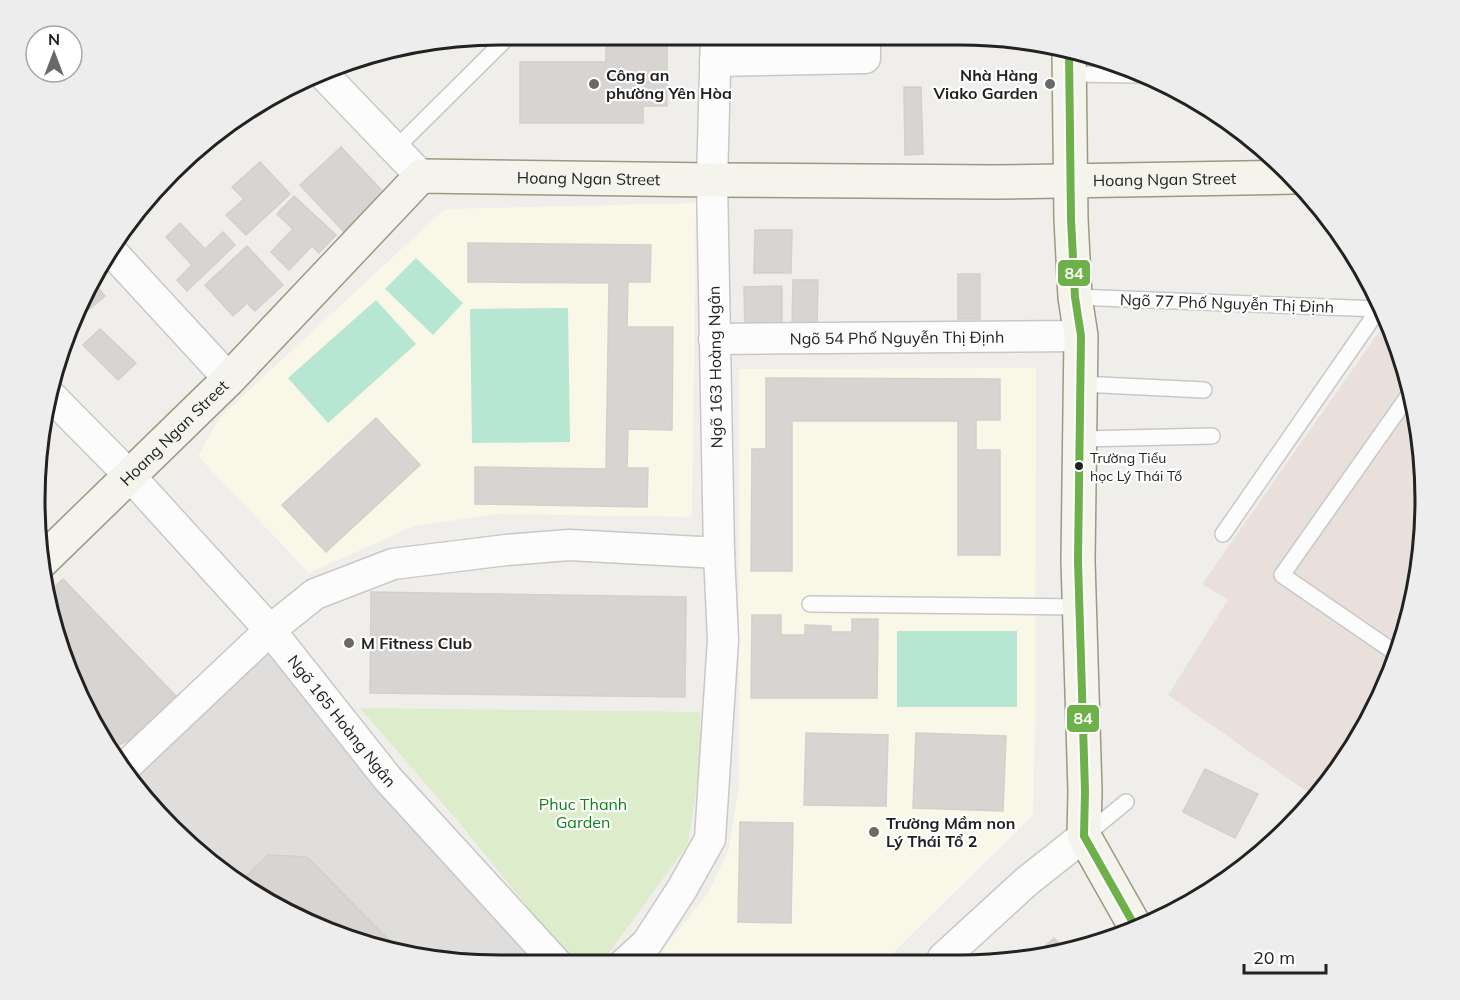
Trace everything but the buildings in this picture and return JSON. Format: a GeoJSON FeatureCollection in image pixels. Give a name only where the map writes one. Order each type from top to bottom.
{"type":"FeatureCollection","features":[{"type":"Feature","properties":{"kind":"street"},"geometry":{"type":"LineString","coordinates":[[716,50],[865,58],[864,45]]}},
{"type":"Feature","properties":{"kind":"street","name":"Ngõ 163 Hoàng Ngân"},"geometry":{"type":"LineString","coordinates":[[633,955],[647,942],[682,889],[710,839],[723,640],[719,553],[712,180],[716,50]]}},
{"type":"Feature","properties":{"kind":"street"},"geometry":{"type":"LineString","coordinates":[[1070,62],[1070,182],[1076,297],[1081,336],[1078,561],[1085,791],[1084,836],[1132,921]]}},
{"type":"Feature","properties":{"kind":"street"},"geometry":{"type":"LineString","coordinates":[[328,79],[421,176]]}},
{"type":"Feature","properties":{"kind":"street","name":"Hoang Ngan Street"},"geometry":{"type":"LineString","coordinates":[[49,555],[229,379],[421,176],[1070,182],[1281,177]]}},
{"type":"Feature","properties":{"kind":"street"},"geometry":{"type":"LineString","coordinates":[[116,256],[229,379]]}},
{"type":"Feature","properties":{"kind":"street","name":"Ngõ 54 Phố Nguyễn Thị Định"},"geometry":{"type":"LineString","coordinates":[[714,339],[1081,336]]}},
{"type":"Feature","properties":{"kind":"street","name":"Ngõ 165 Hoàng Ngân"},"geometry":{"type":"LineString","coordinates":[[56,401],[130,476],[270,630],[388,779],[550,955]]}},
{"type":"Feature","properties":{"kind":"street"},"geometry":{"type":"LineString","coordinates":[[129,763],[270,630],[315,594],[393,564],[569,545],[719,553]]}},
{"type":"Feature","properties":{"kind":"street"},"geometry":{"type":"LineString","coordinates":[[946,955],[1026,882],[1084,836]]}},
{"type":"Feature","properties":{"kind":"lane"},"geometry":{"type":"LineString","coordinates":[[394,150],[500,45]]}},
{"type":"Feature","properties":{"kind":"lane"},"geometry":{"type":"LineString","coordinates":[[1070,62],[1106,69]]}},
{"type":"Feature","properties":{"kind":"lane","name":"Ngõ 77 Phố Nguyễn Thị Định"},"geometry":{"type":"LineString","coordinates":[[1076,297],[1371,307]]}},
{"type":"Feature","properties":{"kind":"lane"},"geometry":{"type":"LineString","coordinates":[[1223,534],[1375,314]]}},
{"type":"Feature","properties":{"kind":"lane"},"geometry":{"type":"LineString","coordinates":[[1081,384],[1204,390]]}},
{"type":"Feature","properties":{"kind":"lane"},"geometry":{"type":"LineString","coordinates":[[1390,649],[1282,575],[1404,402]]}},
{"type":"Feature","properties":{"kind":"lane"},"geometry":{"type":"LineString","coordinates":[[1080,439],[1212,436]]}},
{"type":"Feature","properties":{"kind":"lane"},"geometry":{"type":"LineString","coordinates":[[810,604],[1079,607]]}},
{"type":"Feature","properties":{"kind":"lane"},"geometry":{"type":"LineString","coordinates":[[1084,836],[1126,802]]}},
{"type":"Feature","properties":{"kind":"shaded area"},"geometry":{"type":"Polygon","coordinates":[[[696,203],[692,517],[498,514],[414,526],[309,573],[198,456],[221,416],[445,209],[696,203]]]}},
{"type":"Feature","properties":{"kind":"shaded area"},"geometry":{"type":"Polygon","coordinates":[[[1381,329],[1399,382],[1411,441],[1415,500],[1411,559],[1399,618],[1380,674],[1354,728],[1308,792],[1168,695],[1228,600],[1202,584],[1381,329]]]}},
{"type":"Feature","properties":{"kind":"shaded area"},"geometry":{"type":"Polygon","coordinates":[[[1036,368],[1033,815],[891,955],[658,955],[709,892],[729,849],[739,785],[739,369],[1036,368]]]}},
{"type":"Feature","properties":{"kind":"shaded area"},"geometry":{"type":"Polygon","coordinates":[[[274,648],[535,955],[470,954],[411,946],[354,931],[299,908],[272,894],[223,861],[178,822],[137,774],[274,648]]]}},
{"type":"Feature","properties":{"kind":"green space"},"geometry":{"type":"Polygon","coordinates":[[[416,258],[463,303],[433,335],[385,289],[416,258]]]}},
{"type":"Feature","properties":{"kind":"green space"},"geometry":{"type":"Polygon","coordinates":[[[376,300],[416,344],[328,423],[288,378],[376,300]]]}},
{"type":"Feature","properties":{"kind":"green space"},"geometry":{"type":"Polygon","coordinates":[[[568,308],[570,442],[472,443],[470,309],[568,308]]]}},
{"type":"Feature","properties":{"kind":"green space"},"geometry":{"type":"Polygon","coordinates":[[[897,631],[1017,631],[1017,707],[897,707],[897,631]]]}},
{"type":"Feature","properties":{"kind":"green space","name":"Phuc Thanh Garden"},"geometry":{"type":"Polygon","coordinates":[[[360,708],[700,712],[701,760],[688,844],[608,955],[567,955],[457,820],[360,708]]]}},
{"type":"Feature","properties":{"kind":"transit line","name":"84"},"geometry":{"type":"LineString","coordinates":[[1069,59],[1071,219],[1075,297],[1081,336],[1078,561],[1085,791],[1084,836],[1132,921]]}},
{"type":"Feature","properties":{"kind":"place","name":"Công an phường Yên Hòa"},"geometry":{"type":"Point","coordinates":[594,84]}},
{"type":"Feature","properties":{"kind":"place","name":"Nhà Hàng Viako Garden"},"geometry":{"type":"Point","coordinates":[1050,84]}},
{"type":"Feature","properties":{"kind":"place","name":"Trường Tiểu học Lý Thái Tổ"},"geometry":{"type":"Point","coordinates":[1079,466]}},
{"type":"Feature","properties":{"kind":"place","name":"M Fitness Club"},"geometry":{"type":"Point","coordinates":[349,643]}},
{"type":"Feature","properties":{"kind":"place","name":"Trường Mầm non Lý Thái Tổ 2"},"geometry":{"type":"Point","coordinates":[874,832]}}]}
